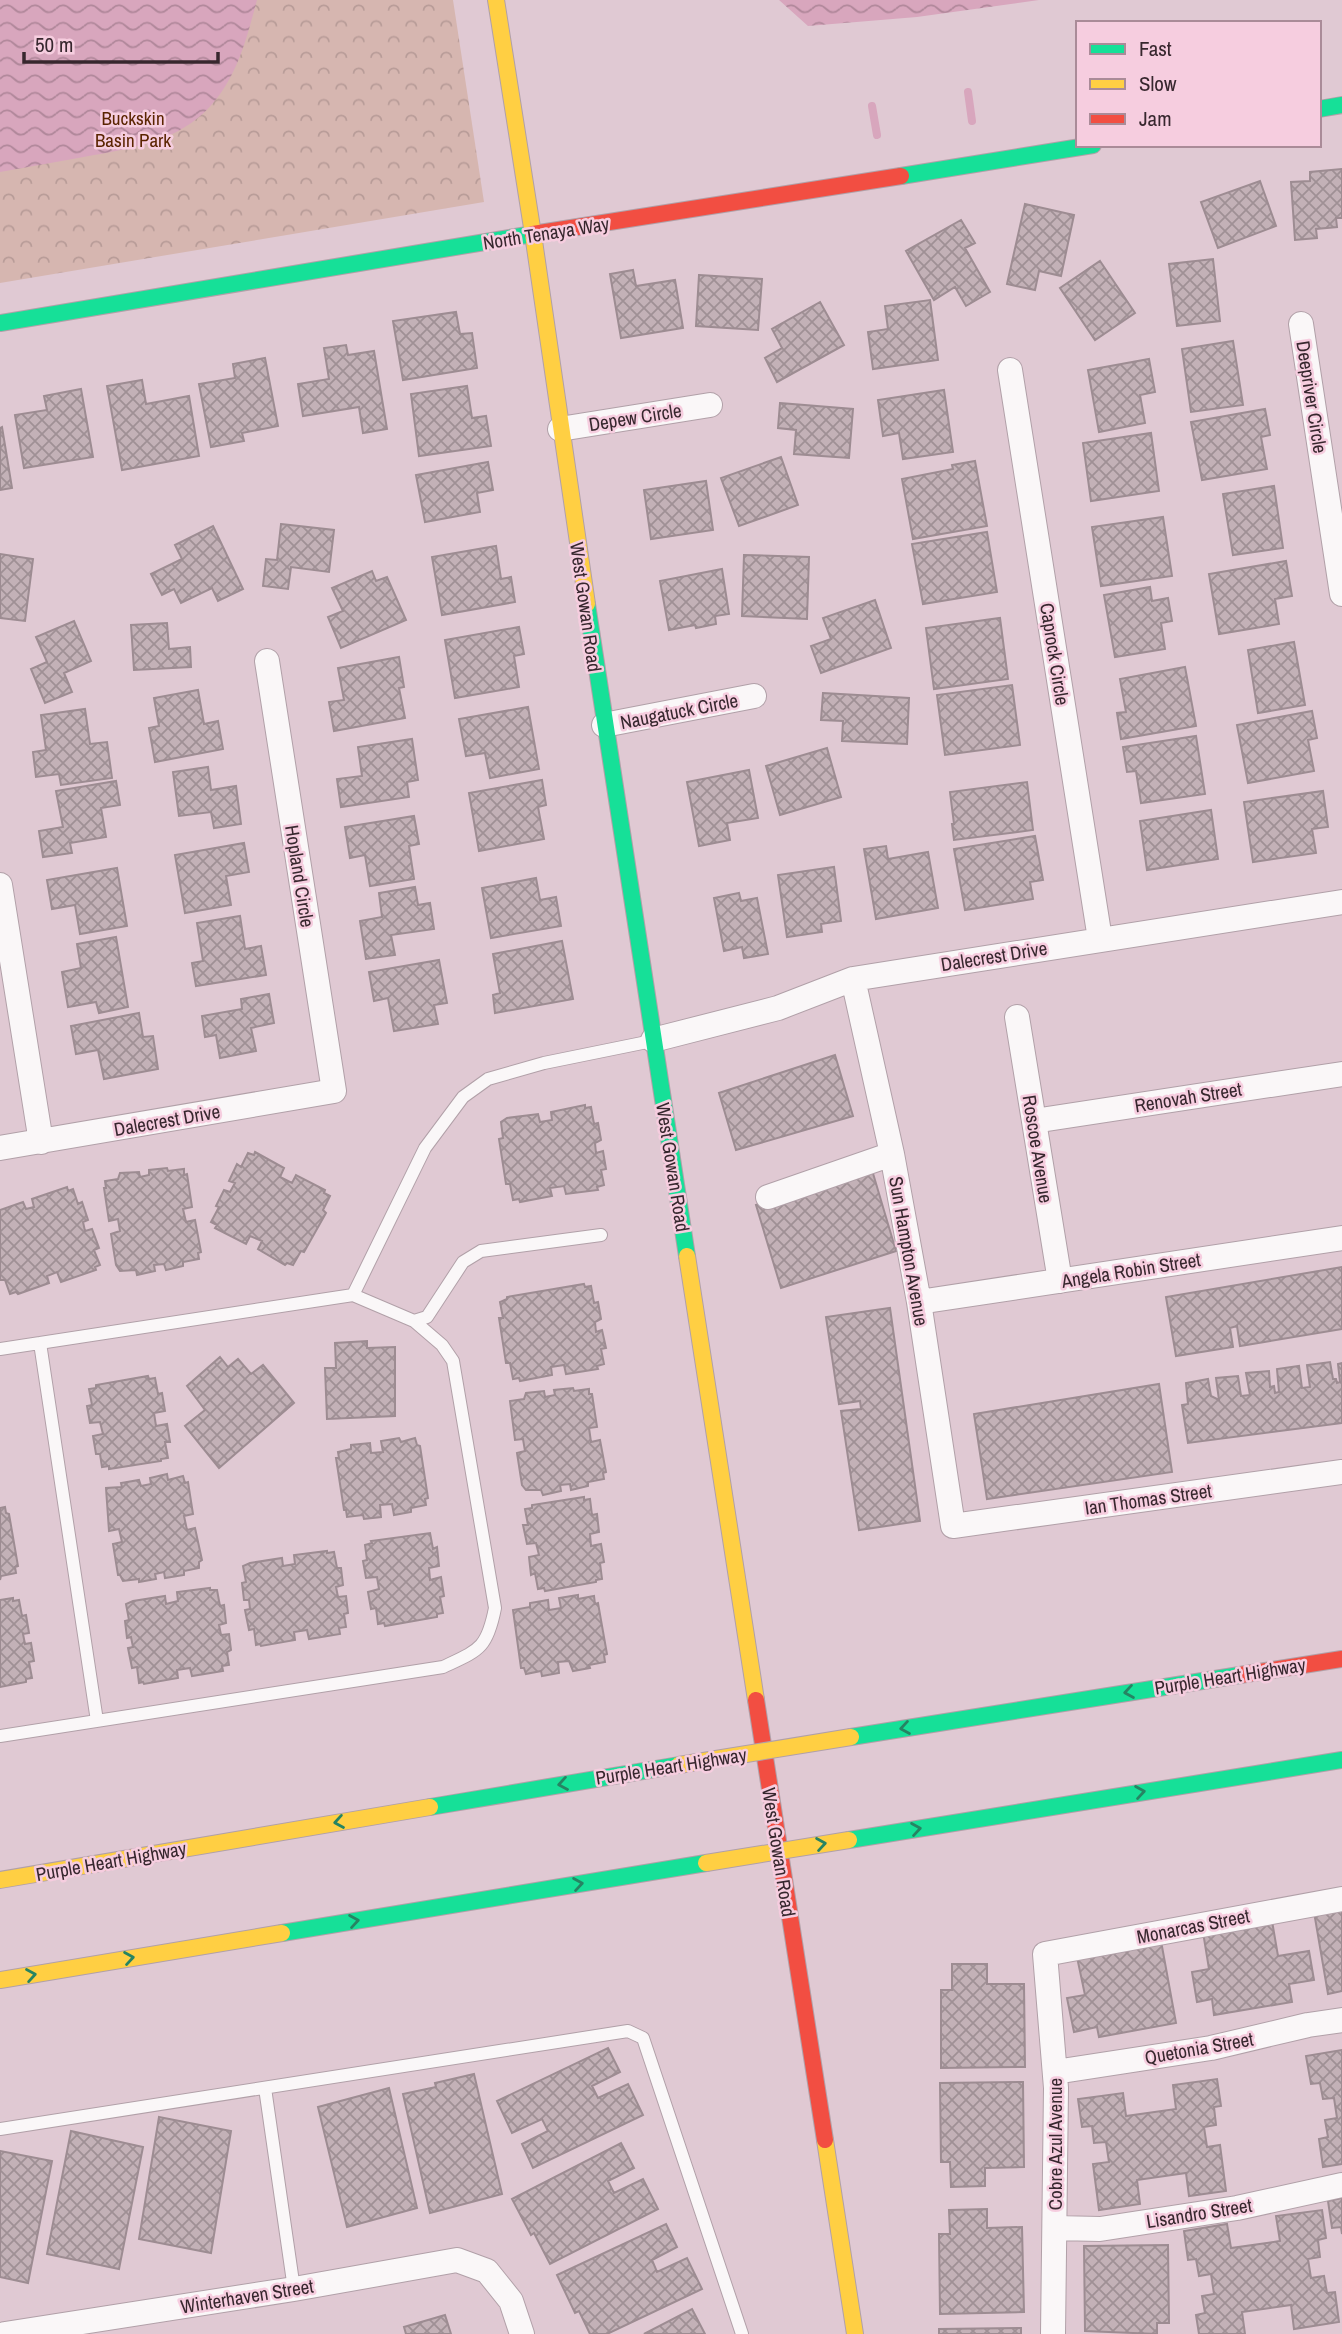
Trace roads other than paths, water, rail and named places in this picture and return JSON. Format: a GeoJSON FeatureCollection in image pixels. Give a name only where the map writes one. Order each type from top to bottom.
{"type":"FeatureCollection","features":[{"type":"Feature","properties":{"kind":"main road","name":"West Gowan Road"},"geometry":{"type":"LineString","coordinates":[[496,0],[533,234],[604,725],[855,2334]]}},
{"type":"Feature","properties":{"kind":"main road"},"geometry":{"type":"LineString","coordinates":[[1321,109],[1342,105]]}},
{"type":"Feature","properties":{"kind":"main road","name":"North Tenaya Way"},"geometry":{"type":"LineString","coordinates":[[0,323],[533,234],[1080,147]]}},
{"type":"Feature","properties":{"kind":"main road","name":"Purple Heart Highway"},"geometry":{"type":"LineString","coordinates":[[0,1880],[679,1765],[1342,1658]]}},
{"type":"Feature","properties":{"kind":"main road"},"geometry":{"type":"LineString","coordinates":[[0,1980],[1342,1760]]}},
{"type":"Feature","properties":{"kind":"street","name":"Deepriver Circle"},"geometry":{"type":"LineString","coordinates":[[1301,324],[1342,594]]}},
{"type":"Feature","properties":{"kind":"street","name":"Caprock Circle"},"geometry":{"type":"LineString","coordinates":[[1010,370],[1100,939]]}},
{"type":"Feature","properties":{"kind":"street","name":"Depew Circle"},"geometry":{"type":"LineString","coordinates":[[560,429],[710,405]]}},
{"type":"Feature","properties":{"kind":"street","name":"Hopland Circle"},"geometry":{"type":"LineString","coordinates":[[267,661],[334,1091]]}},
{"type":"Feature","properties":{"kind":"street","name":"Naugatuck Circle"},"geometry":{"type":"LineString","coordinates":[[604,725],[754,696]]}},
{"type":"Feature","properties":{"kind":"street"},"geometry":{"type":"LineString","coordinates":[[0,885],[41,1142]]}},
{"type":"Feature","properties":{"kind":"street","name":"Dalecrest Drive"},"geometry":{"type":"LineString","coordinates":[[653,1040],[778,1008],[853,979],[1342,902]]}},
{"type":"Feature","properties":{"kind":"street","name":"Sun Hampton Avenue"},"geometry":{"type":"LineString","coordinates":[[853,979],[892,1154],[919,1302],[953,1526]]}},
{"type":"Feature","properties":{"kind":"street","name":"Roscoe Avenue"},"geometry":{"type":"LineString","coordinates":[[1017,1017],[1060,1281]]}},
{"type":"Feature","properties":{"kind":"street","name":"Renovah Street"},"geometry":{"type":"LineString","coordinates":[[1034,1121],[1342,1074]]}},
{"type":"Feature","properties":{"kind":"street","name":"Dalecrest Drive"},"geometry":{"type":"LineString","coordinates":[[0,1148],[334,1091]]}},
{"type":"Feature","properties":{"kind":"street"},"geometry":{"type":"LineString","coordinates":[[768,1196],[892,1154]]}},
{"type":"Feature","properties":{"kind":"street","name":"Angela Robin Street"},"geometry":{"type":"LineString","coordinates":[[919,1302],[1342,1238]]}},
{"type":"Feature","properties":{"kind":"street","name":"Ian Thomas Street"},"geometry":{"type":"LineString","coordinates":[[953,1526],[1342,1472]]}},
{"type":"Feature","properties":{"kind":"street","name":"Monarcas Street"},"geometry":{"type":"LineString","coordinates":[[1045,1954],[1342,1899]]}},
{"type":"Feature","properties":{"kind":"street","name":"Cobre Azul Avenue"},"geometry":{"type":"LineString","coordinates":[[1045,1954],[1055,2072],[1054,2334]]}},
{"type":"Feature","properties":{"kind":"street","name":"Quetonia Street"},"geometry":{"type":"LineString","coordinates":[[1055,2072],[1211,2048],[1308,2025],[1342,2020]]}},
{"type":"Feature","properties":{"kind":"street","name":"Lisandro Street"},"geometry":{"type":"LineString","coordinates":[[1055,2228],[1100,2229],[1141,2223],[1237,2208],[1342,2185]]}},
{"type":"Feature","properties":{"kind":"street","name":"Winterhaven Street"},"geometry":{"type":"LineString","coordinates":[[5,2334],[294,2289],[457,2260],[487,2271],[511,2301],[522,2334]]}},
{"type":"Feature","properties":{"kind":"lane"},"geometry":{"type":"LineString","coordinates":[[353,1295],[425,1148],[463,1097],[488,1079],[544,1063],[653,1040]]}},
{"type":"Feature","properties":{"kind":"lane"},"geometry":{"type":"LineString","coordinates":[[414,1321],[427,1317],[463,1262],[481,1251],[601,1235]]}},
{"type":"Feature","properties":{"kind":"lane"},"geometry":{"type":"LineString","coordinates":[[0,1349],[353,1295],[414,1321],[442,1345],[453,1361],[495,1608],[490,1633],[477,1651],[443,1667],[0,1736]]}},
{"type":"Feature","properties":{"kind":"lane"},"geometry":{"type":"LineString","coordinates":[[40,1343],[97,1721]]}},
{"type":"Feature","properties":{"kind":"lane"},"geometry":{"type":"LineString","coordinates":[[0,2129],[628,2031],[643,2038],[741,2334]]}},
{"type":"Feature","properties":{"kind":"lane"},"geometry":{"type":"LineString","coordinates":[[265,2088],[294,2289]]}},
{"type":"Feature","properties":{"kind":"water"},"geometry":{"type":"Polygon","coordinates":[[[0,0],[257,0],[232,75],[213,103],[183,128],[166,137],[130,148],[0,172],[0,0]]]}},
{"type":"Feature","properties":{"kind":"water"},"geometry":{"type":"Polygon","coordinates":[[[779,0],[1039,0],[917,17],[808,26],[779,0]]]}},
{"type":"Feature","properties":{"kind":"waterway"},"geometry":{"type":"LineString","coordinates":[[968,92],[972,121]]}},
{"type":"Feature","properties":{"kind":"waterway"},"geometry":{"type":"LineString","coordinates":[[872,106],[877,135]]}},
{"type":"Feature","properties":{"kind":"park label","name":"Buckskin Basin Park"},"geometry":{"type":"Point","coordinates":[133,129]}}]}
